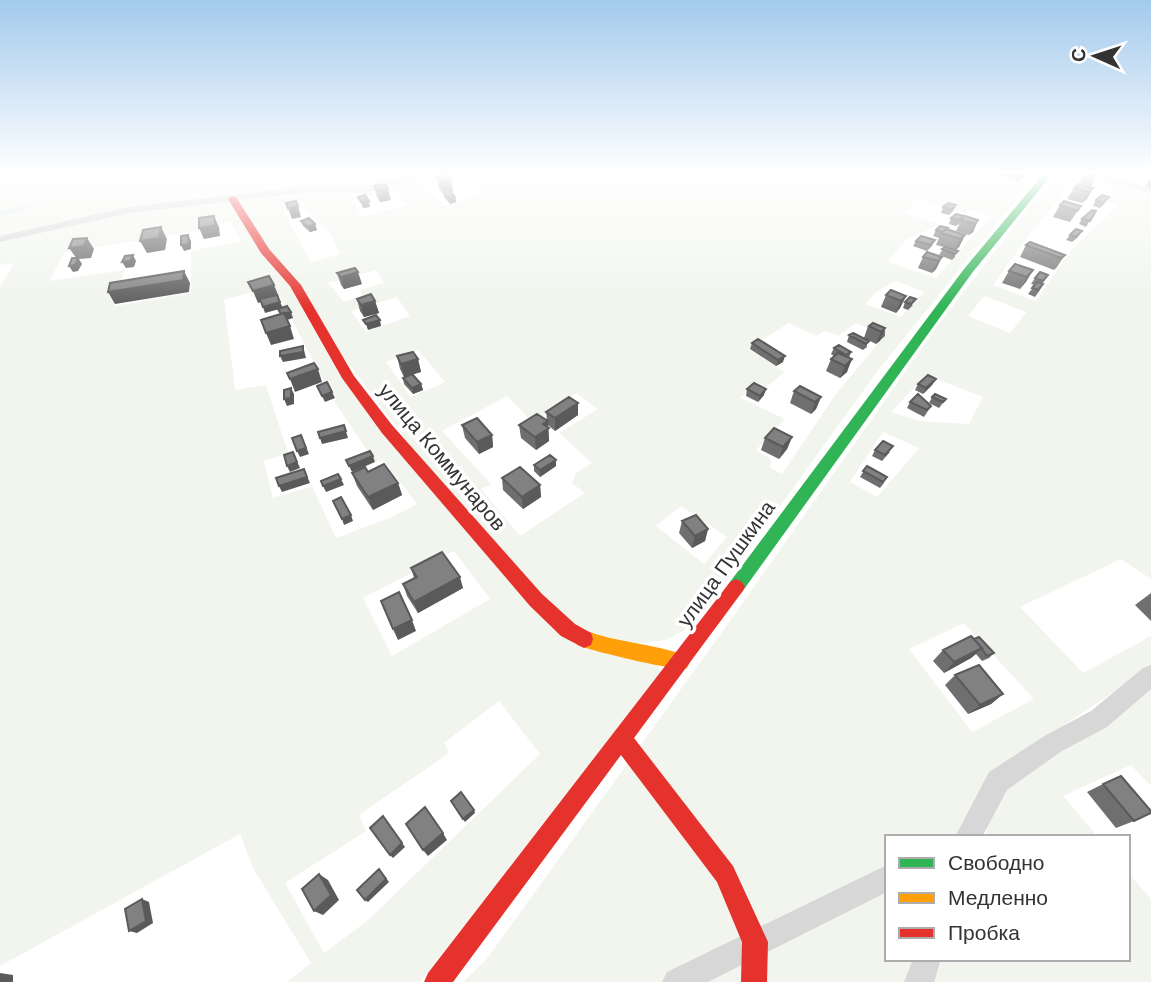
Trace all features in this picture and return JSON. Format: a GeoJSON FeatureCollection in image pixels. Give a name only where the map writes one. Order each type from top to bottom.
{"type":"FeatureCollection","features":[{"type":"Feature","properties":{"kind":"street"},"geometry":{"type":"LineString","coordinates":[[0,239],[94,218]]}},
{"type":"Feature","properties":{"kind":"street","name":"улица Коммунаров"},"geometry":{"type":"LineString","coordinates":[[245,218],[265,251],[295,285],[349,378],[536,600],[568,630],[598,646],[658,652],[680,662]]}},
{"type":"Feature","properties":{"kind":"street","name":"улица Пушкина"},"geometry":{"type":"LineString","coordinates":[[436,982],[680,662],[968,271],[1012,218]]}},
{"type":"Feature","properties":{"kind":"street"},"geometry":{"type":"LineString","coordinates":[[969,835],[998,781],[1054,743],[1099,719],[1151,675]]}},
{"type":"Feature","properties":{"kind":"street"},"geometry":{"type":"LineString","coordinates":[[622,739],[725,874],[755,942],[754,982]]}},
{"type":"Feature","properties":{"kind":"street"},"geometry":{"type":"LineString","coordinates":[[677,982],[885,878]]}},
{"type":"Feature","properties":{"kind":"street"},"geometry":{"type":"LineString","coordinates":[[919,982],[926,961]]}},
{"type":"Feature","properties":{"kind":"shaded area"},"geometry":{"type":"Polygon","coordinates":[[[0,218],[287,218],[311,262],[341,254],[329,232],[314,218],[920,218],[940,224],[905,240],[888,262],[936,278],[989,218],[1001,218],[879,369],[729,577],[685,630],[665,640],[633,644],[571,626],[439,483],[301,301],[344,376],[558,629],[655,661],[661,671],[420,982],[287,982],[311,963],[253,868],[240,834],[0,966],[0,287],[14,263],[0,265],[0,218]],[[231,222],[191,232],[65,252],[49,281],[125,270],[114,306],[191,293],[191,251],[241,241],[231,222]],[[376,270],[328,283],[344,302],[362,295],[360,290],[384,283],[376,270]],[[896,281],[876,292],[865,304],[901,317],[924,292],[896,281]],[[274,286],[224,300],[235,390],[266,385],[288,453],[264,461],[273,498],[312,486],[336,538],[392,517],[417,504],[383,460],[375,462],[334,401],[337,399],[324,381],[274,286]],[[397,297],[351,311],[366,332],[410,316],[397,297]],[[789,323],[748,349],[785,372],[763,390],[752,385],[741,398],[785,419],[756,450],[772,460],[769,467],[782,474],[836,394],[885,335],[856,323],[838,336],[825,331],[816,336],[789,323]],[[418,350],[386,362],[411,397],[445,382],[418,350]],[[576,393],[533,423],[507,396],[442,431],[491,484],[481,489],[520,536],[585,493],[572,483],[576,473],[592,463],[559,433],[598,409],[576,393]],[[681,506],[656,526],[704,564],[727,537],[681,506]],[[454,551],[363,598],[392,656],[490,599],[454,551]],[[499,701],[444,743],[449,753],[359,815],[366,831],[285,883],[324,953],[367,921],[540,754],[499,701]]]}},
{"type":"Feature","properties":{"kind":"shaded area"},"geometry":{"type":"Polygon","coordinates":[[[1021,218],[1043,218],[993,285],[1036,301],[1071,250],[1105,218],[1151,218],[1151,579],[1121,559],[1020,607],[1083,673],[1151,636],[1151,667],[1034,745],[969,817],[985,835],[885,835],[885,961],[1130,961],[1130,874],[1151,899],[1151,982],[463,982],[486,960],[730,621],[940,322],[1021,218]],[[984,296],[968,316],[1010,333],[1026,313],[1026,312],[984,296]],[[926,375],[891,412],[919,421],[969,424],[983,397],[926,375]],[[883,432],[850,482],[877,497],[919,448],[883,432]],[[964,623],[909,649],[972,732],[1034,699],[964,623]]]}},
{"type":"Feature","properties":{"kind":"shaded area"},"geometry":{"type":"Polygon","coordinates":[[[1151,687],[1151,786],[1131,765],[1063,796],[1096,835],[986,835],[988,819],[1007,786],[1151,687]]]}},
{"type":"Feature","properties":{"kind":"building"},"geometry":{"type":"Polygon","coordinates":[[[199,218],[214,218],[215,225],[199,228],[199,218]]]}},
{"type":"Feature","properties":{"kind":"building"},"geometry":{"type":"Polygon","coordinates":[[[309,218],[315,224],[308,227],[301,221],[309,218]]]}},
{"type":"Feature","properties":{"kind":"building"},"geometry":{"type":"Polygon","coordinates":[[[971,218],[978,220],[975,224],[961,220],[971,218]]]}},
{"type":"Feature","properties":{"kind":"building"},"geometry":{"type":"Polygon","coordinates":[[[940,226],[948,228],[942,232],[936,230],[940,226]]]}},
{"type":"Feature","properties":{"kind":"building"},"geometry":{"type":"Polygon","coordinates":[[[161,227],[159,238],[140,241],[143,230],[161,227]]]}},
{"type":"Feature","properties":{"kind":"building"},"geometry":{"type":"Polygon","coordinates":[[[946,229],[965,235],[960,239],[941,233],[946,229]]]}},
{"type":"Feature","properties":{"kind":"building"},"geometry":{"type":"Polygon","coordinates":[[[1076,229],[1082,231],[1075,237],[1070,235],[1076,229]]]}},
{"type":"Feature","properties":{"kind":"building"},"geometry":{"type":"Polygon","coordinates":[[[188,235],[189,244],[181,245],[181,236],[188,235]]]}},
{"type":"Feature","properties":{"kind":"building"},"geometry":{"type":"Polygon","coordinates":[[[921,236],[935,240],[930,245],[916,241],[921,236]]]}},
{"type":"Feature","properties":{"kind":"building"},"geometry":{"type":"Polygon","coordinates":[[[87,238],[84,246],[69,248],[73,239],[87,238]]]}},
{"type":"Feature","properties":{"kind":"building"},"geometry":{"type":"Polygon","coordinates":[[[1030,242],[1065,255],[1061,258],[1026,245],[1030,242]]]}},
{"type":"Feature","properties":{"kind":"building"},"geometry":{"type":"Polygon","coordinates":[[[945,247],[958,251],[955,254],[942,249],[945,247]]]}},
{"type":"Feature","properties":{"kind":"building"},"geometry":{"type":"Polygon","coordinates":[[[927,252],[942,257],[938,261],[923,257],[927,252]]]}},
{"type":"Feature","properties":{"kind":"building"},"geometry":{"type":"Polygon","coordinates":[[[133,255],[130,261],[122,262],[125,256],[133,255]]]}},
{"type":"Feature","properties":{"kind":"building"},"geometry":{"type":"Polygon","coordinates":[[[72,258],[78,258],[75,265],[69,266],[72,258]]]}},
{"type":"Feature","properties":{"kind":"building"},"geometry":{"type":"Polygon","coordinates":[[[1015,264],[1033,270],[1027,277],[1009,271],[1015,264]]]}},
{"type":"Feature","properties":{"kind":"building"},"geometry":{"type":"Polygon","coordinates":[[[355,268],[358,272],[341,277],[337,273],[355,268]]]}},
{"type":"Feature","properties":{"kind":"building"},"geometry":{"type":"Polygon","coordinates":[[[184,271],[183,280],[108,292],[110,283],[184,271]]]}},
{"type":"Feature","properties":{"kind":"building"},"geometry":{"type":"Polygon","coordinates":[[[1040,272],[1048,275],[1043,281],[1035,278],[1040,272]]]}},
{"type":"Feature","properties":{"kind":"building"},"geometry":{"type":"Polygon","coordinates":[[[269,276],[274,285],[253,291],[248,282],[269,276]]]}},
{"type":"Feature","properties":{"kind":"building"},"geometry":{"type":"Polygon","coordinates":[[[1037,282],[1043,284],[1038,290],[1032,288],[1037,282]]]}},
{"type":"Feature","properties":{"kind":"building"},"geometry":{"type":"Polygon","coordinates":[[[891,290],[906,296],[901,301],[886,295],[891,290]]]}},
{"type":"Feature","properties":{"kind":"building"},"geometry":{"type":"Polygon","coordinates":[[[371,294],[375,301],[361,305],[357,299],[371,294]]]}},
{"type":"Feature","properties":{"kind":"building"},"geometry":{"type":"Polygon","coordinates":[[[277,295],[280,302],[263,307],[260,299],[277,295]]]}},
{"type":"Feature","properties":{"kind":"building"},"geometry":{"type":"Polygon","coordinates":[[[910,297],[916,299],[911,304],[905,302],[910,297]]]}},
{"type":"Feature","properties":{"kind":"building"},"geometry":{"type":"Polygon","coordinates":[[[287,306],[291,312],[281,314],[278,309],[287,306]]]}},
{"type":"Feature","properties":{"kind":"building"},"geometry":{"type":"Polygon","coordinates":[[[284,313],[290,326],[266,333],[261,320],[284,313]]]}},
{"type":"Feature","properties":{"kind":"building"},"geometry":{"type":"Polygon","coordinates":[[[376,315],[380,320],[366,324],[363,320],[376,315]]]}},
{"type":"Feature","properties":{"kind":"building"},"geometry":{"type":"Polygon","coordinates":[[[873,323],[885,328],[881,332],[869,326],[873,323]]]}},
{"type":"Feature","properties":{"kind":"building"},"geometry":{"type":"Polygon","coordinates":[[[853,333],[869,341],[866,344],[849,335],[853,333]]]}},
{"type":"Feature","properties":{"kind":"building"},"geometry":{"type":"Polygon","coordinates":[[[758,339],[785,356],[778,360],[752,343],[758,339]]]}},
{"type":"Feature","properties":{"kind":"building"},"geometry":{"type":"Polygon","coordinates":[[[839,345],[851,352],[846,355],[834,348],[839,345]]]}},
{"type":"Feature","properties":{"kind":"building"},"geometry":{"type":"Polygon","coordinates":[[[303,346],[303,352],[280,356],[280,351],[303,346]]]}},
{"type":"Feature","properties":{"kind":"building"},"geometry":{"type":"Polygon","coordinates":[[[413,352],[418,359],[401,364],[397,356],[413,352]]]}},
{"type":"Feature","properties":{"kind":"building"},"geometry":{"type":"Polygon","coordinates":[[[838,353],[852,359],[845,366],[831,359],[838,353]]]}},
{"type":"Feature","properties":{"kind":"building"},"geometry":{"type":"Polygon","coordinates":[[[314,363],[318,369],[290,379],[287,373],[314,363]]]}},
{"type":"Feature","properties":{"kind":"building"},"geometry":{"type":"Polygon","coordinates":[[[412,374],[421,384],[412,388],[403,378],[412,374]]]}},
{"type":"Feature","properties":{"kind":"building"},"geometry":{"type":"Polygon","coordinates":[[[928,375],[936,379],[926,388],[918,384],[928,375]]]}},
{"type":"Feature","properties":{"kind":"building"},"geometry":{"type":"Polygon","coordinates":[[[327,382],[332,392],[322,396],[317,386],[327,382]]]}},
{"type":"Feature","properties":{"kind":"building"},"geometry":{"type":"Polygon","coordinates":[[[754,383],[766,389],[760,396],[747,389],[754,383]]]}},
{"type":"Feature","properties":{"kind":"building"},"geometry":{"type":"Polygon","coordinates":[[[800,386],[821,397],[815,402],[794,391],[800,386]]]}},
{"type":"Feature","properties":{"kind":"building"},"geometry":{"type":"Polygon","coordinates":[[[291,388],[291,398],[284,399],[284,390],[291,388]]]}},
{"type":"Feature","properties":{"kind":"building"},"geometry":{"type":"Polygon","coordinates":[[[918,394],[931,406],[927,410],[910,402],[918,394]]]}},
{"type":"Feature","properties":{"kind":"building"},"geometry":{"type":"Polygon","coordinates":[[[935,394],[946,399],[943,402],[932,397],[935,394]]]}},
{"type":"Feature","properties":{"kind":"building"},"geometry":{"type":"Polygon","coordinates":[[[569,397],[578,403],[555,418],[546,412],[569,397]]]}},
{"type":"Feature","properties":{"kind":"building"},"geometry":{"type":"Polygon","coordinates":[[[537,414],[548,421],[543,424],[549,428],[535,437],[519,425],[537,414]]]}},
{"type":"Feature","properties":{"kind":"building"},"geometry":{"type":"Polygon","coordinates":[[[477,418],[492,435],[477,442],[462,425],[477,418]]]}},
{"type":"Feature","properties":{"kind":"building"},"geometry":{"type":"Polygon","coordinates":[[[344,425],[346,431],[320,438],[318,432],[344,425]]]}},
{"type":"Feature","properties":{"kind":"building"},"geometry":{"type":"Polygon","coordinates":[[[774,428],[792,437],[783,447],[765,438],[774,428]]]}},
{"type":"Feature","properties":{"kind":"building"},"geometry":{"type":"Polygon","coordinates":[[[301,435],[306,448],[297,451],[292,438],[301,435]]]}},
{"type":"Feature","properties":{"kind":"building"},"geometry":{"type":"Polygon","coordinates":[[[883,441],[893,446],[885,455],[875,450],[883,441]]]}},
{"type":"Feature","properties":{"kind":"building"},"geometry":{"type":"Polygon","coordinates":[[[370,451],[373,456],[349,466],[346,460],[370,451]]]}},
{"type":"Feature","properties":{"kind":"building"},"geometry":{"type":"Polygon","coordinates":[[[293,452],[297,462],[287,466],[284,455],[293,452]]]}},
{"type":"Feature","properties":{"kind":"building"},"geometry":{"type":"Polygon","coordinates":[[[550,455],[556,460],[540,470],[534,465],[550,455]]]}},
{"type":"Feature","properties":{"kind":"building"},"geometry":{"type":"Polygon","coordinates":[[[384,464],[398,483],[368,497],[352,473],[365,467],[368,472],[384,464]]]}},
{"type":"Feature","properties":{"kind":"building"},"geometry":{"type":"Polygon","coordinates":[[[867,466],[887,477],[883,482],[863,471],[867,466]]]}},
{"type":"Feature","properties":{"kind":"building"},"geometry":{"type":"Polygon","coordinates":[[[520,467],[540,485],[522,497],[502,478],[520,467]]]}},
{"type":"Feature","properties":{"kind":"building"},"geometry":{"type":"Polygon","coordinates":[[[304,469],[307,477],[279,486],[276,478],[304,469]]]}},
{"type":"Feature","properties":{"kind":"building"},"geometry":{"type":"Polygon","coordinates":[[[338,474],[341,479],[323,486],[321,481],[338,474]]]}},
{"type":"Feature","properties":{"kind":"building"},"geometry":{"type":"Polygon","coordinates":[[[341,497],[351,515],[342,519],[333,501],[341,497]]]}},
{"type":"Feature","properties":{"kind":"building"},"geometry":{"type":"Polygon","coordinates":[[[696,515],[708,529],[695,536],[682,521],[696,515]]]}},
{"type":"Feature","properties":{"kind":"building"},"geometry":{"type":"Polygon","coordinates":[[[442,552],[460,577],[414,602],[403,584],[417,577],[411,568],[442,552]]]}},
{"type":"Feature","properties":{"kind":"building"},"geometry":{"type":"Polygon","coordinates":[[[399,592],[412,620],[393,629],[381,601],[399,592]]]}},
{"type":"Feature","properties":{"kind":"building"},"geometry":{"type":"Polygon","coordinates":[[[971,636],[982,648],[954,662],[943,650],[971,636]]]}},
{"type":"Feature","properties":{"kind":"building"},"geometry":{"type":"Polygon","coordinates":[[[979,637],[994,653],[987,656],[974,639],[979,637]]]}},
{"type":"Feature","properties":{"kind":"building"},"geometry":{"type":"Polygon","coordinates":[[[979,665],[1003,694],[980,705],[955,675],[979,665]]]}},
{"type":"Feature","properties":{"kind":"building"},"geometry":{"type":"Polygon","coordinates":[[[1121,776],[1151,813],[1134,821],[1103,784],[1121,776]]]}},
{"type":"Feature","properties":{"kind":"building"},"geometry":{"type":"Polygon","coordinates":[[[461,792],[474,810],[463,819],[451,801],[461,792]]]}},
{"type":"Feature","properties":{"kind":"building"},"geometry":{"type":"Polygon","coordinates":[[[425,807],[443,833],[423,850],[406,824],[425,807]]]}},
{"type":"Feature","properties":{"kind":"building"},"geometry":{"type":"Polygon","coordinates":[[[383,816],[402,843],[390,855],[370,828],[383,816]]]}},
{"type":"Feature","properties":{"kind":"building"},"geometry":{"type":"Polygon","coordinates":[[[379,869],[386,879],[365,900],[357,890],[379,869]]]}},
{"type":"Feature","properties":{"kind":"building"},"geometry":{"type":"Polygon","coordinates":[[[319,874],[331,895],[314,911],[302,889],[319,874]]]}},
{"type":"Feature","properties":{"kind":"building"},"geometry":{"type":"Polygon","coordinates":[[[142,899],[146,921],[129,931],[125,909],[142,899]]]}},
{"type":"Feature","properties":{"kind":"traffic: fast"},"geometry":{"type":"LineString","coordinates":[[736,587],[968,271],[1012,218]]}},
{"type":"Feature","properties":{"kind":"traffic: slow"},"geometry":{"type":"LineString","coordinates":[[584,639],[607,647],[655,654],[680,662]]}},
{"type":"Feature","properties":{"kind":"traffic: jam"},"geometry":{"type":"LineString","coordinates":[[245,218],[265,251],[295,285],[349,378],[387,429],[536,600],[568,630],[584,639]]}},
{"type":"Feature","properties":{"kind":"traffic: jam"},"geometry":{"type":"LineString","coordinates":[[437,982],[736,587]]}},
{"type":"Feature","properties":{"kind":"traffic: jam"},"geometry":{"type":"LineString","coordinates":[[622,739],[725,874],[755,942],[754,982]]}}]}
